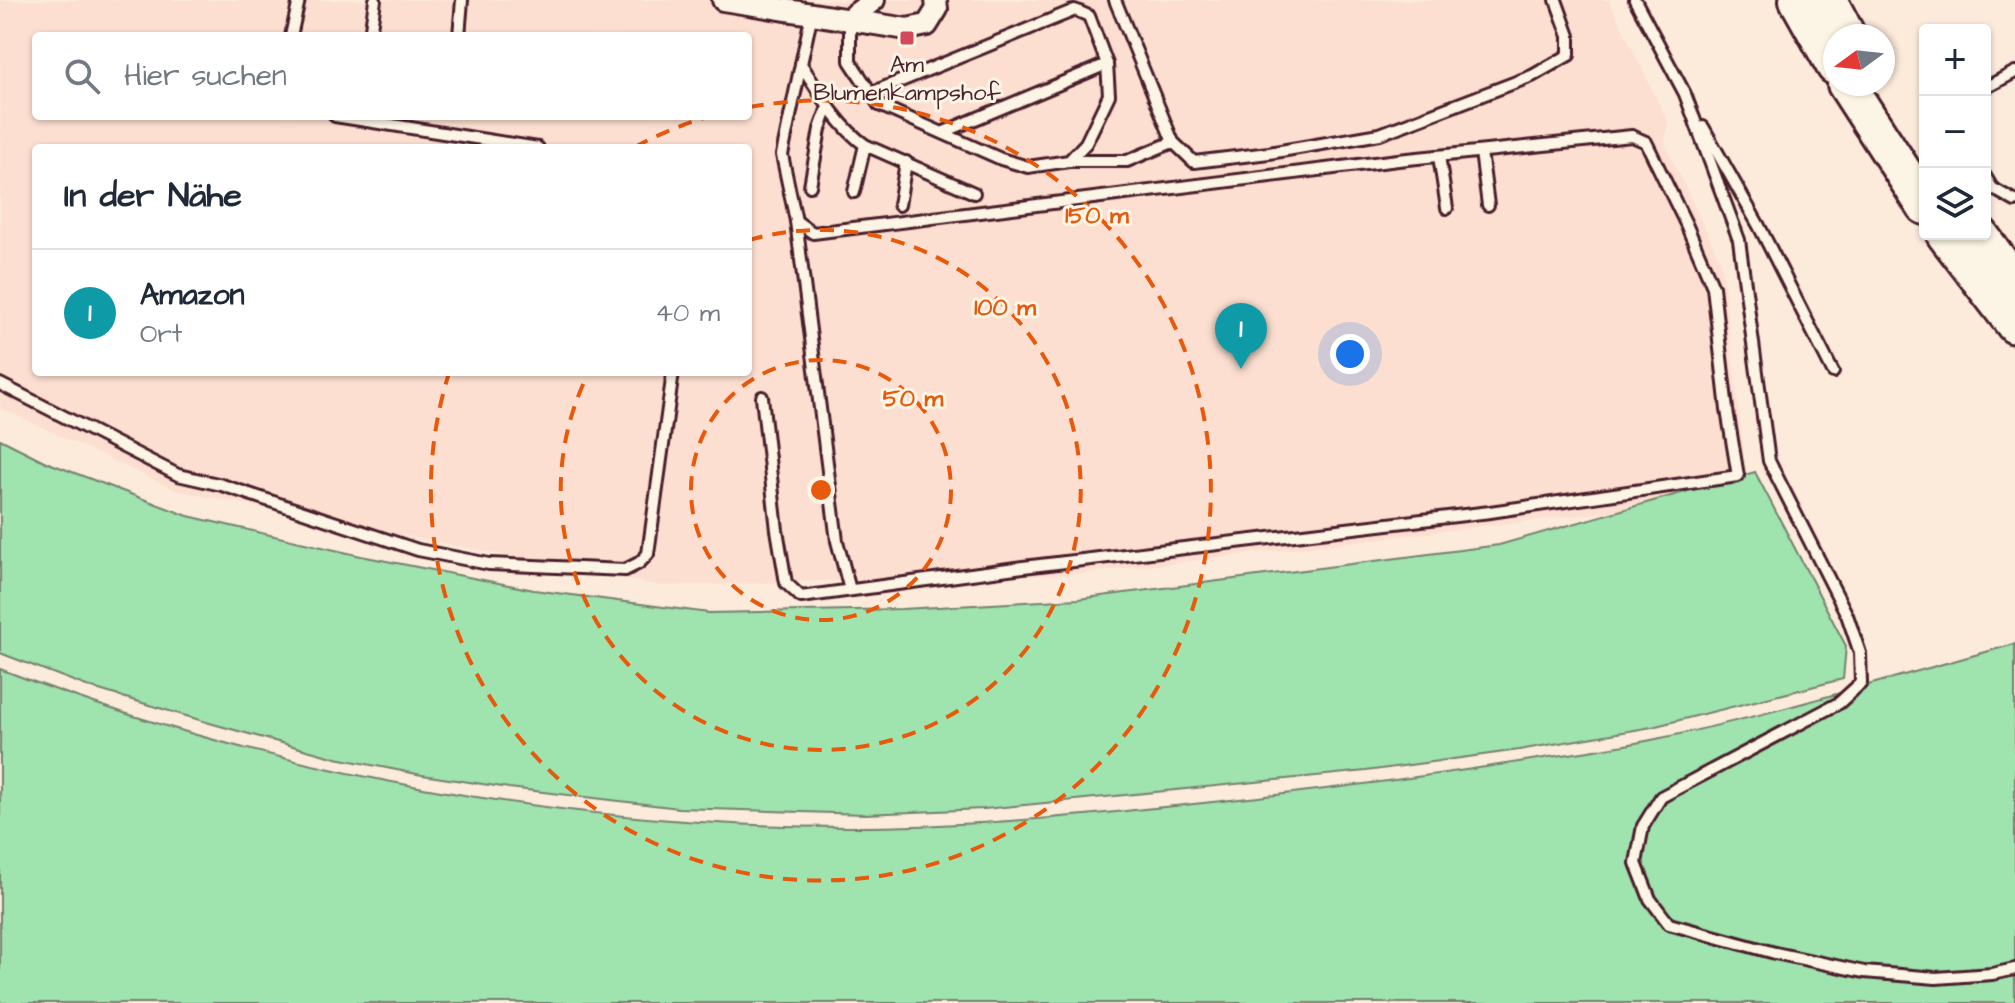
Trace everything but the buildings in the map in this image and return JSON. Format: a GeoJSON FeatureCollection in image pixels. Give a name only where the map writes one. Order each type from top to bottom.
{"type":"FeatureCollection","features":[{"type":"Feature","properties":{"kind":"highway"},"geometry":{"type":"LineString","coordinates":[[1798,0],[1823,45]]}},
{"type":"Feature","properties":{"kind":"highway"},"geometry":{"type":"LineString","coordinates":[[1828,0],[1841,24]]}},
{"type":"Feature","properties":{"kind":"highway"},"geometry":{"type":"LineString","coordinates":[[1854,96],[1919,197]]}},
{"type":"Feature","properties":{"kind":"highway"},"geometry":{"type":"LineString","coordinates":[[1879,96],[1919,154]]}},
{"type":"Feature","properties":{"kind":"highway"},"geometry":{"type":"LineString","coordinates":[[1950,240],[2015,325]]}},
{"type":"Feature","properties":{"kind":"highway"},"geometry":{"type":"LineString","coordinates":[[1983,240],[2015,283]]}},
{"type":"Feature","properties":{"kind":"street"},"geometry":{"type":"LineString","coordinates":[[723,0],[907,29],[927,25],[937,9],[936,0]]}},
{"type":"Feature","properties":{"kind":"street"},"geometry":{"type":"LineString","coordinates":[[850,18],[874,0]]}},
{"type":"Feature","properties":{"kind":"lane"},"geometry":{"type":"LineString","coordinates":[[292,32],[299,0]]}},
{"type":"Feature","properties":{"kind":"lane"},"geometry":{"type":"LineString","coordinates":[[371,32],[375,0]]}},
{"type":"Feature","properties":{"kind":"lane"},"geometry":{"type":"LineString","coordinates":[[459,32],[462,0]]}},
{"type":"Feature","properties":{"kind":"lane"},"geometry":{"type":"LineString","coordinates":[[1115,0],[1173,142],[1194,162],[1380,134],[1532,76],[1569,55],[1569,36],[1556,0]]}},
{"type":"Feature","properties":{"kind":"lane"},"geometry":{"type":"LineString","coordinates":[[1635,0],[1759,226],[1833,372]]}},
{"type":"Feature","properties":{"kind":"lane"},"geometry":{"type":"LineString","coordinates":[[871,93],[1075,10],[1089,16],[1107,64],[1109,95],[1086,143],[1069,161]]}},
{"type":"Feature","properties":{"kind":"lane"},"geometry":{"type":"LineString","coordinates":[[812,13],[782,155],[796,221],[837,541],[850,590]]}},
{"type":"Feature","properties":{"kind":"lane"},"geometry":{"type":"LineString","coordinates":[[850,18],[850,61],[879,105],[1001,159],[1028,167],[1069,161],[1127,161],[1173,142]]}},
{"type":"Feature","properties":{"kind":"lane"},"geometry":{"type":"LineString","coordinates":[[801,64],[828,107],[855,138],[974,193]]}},
{"type":"Feature","properties":{"kind":"lane"},"geometry":{"type":"LineString","coordinates":[[944,132],[1107,64]]}},
{"type":"Feature","properties":{"kind":"lane"},"geometry":{"type":"LineString","coordinates":[[1991,85],[2015,72]]}},
{"type":"Feature","properties":{"kind":"lane"},"geometry":{"type":"LineString","coordinates":[[1685,94],[1739,240],[1769,461],[1847,615],[1860,653],[1861,683],[1839,703],[1661,797],[1643,826],[1636,863],[1650,899],[1669,924],[1713,938],[1864,972],[1936,978],[2015,969]]}},
{"type":"Feature","properties":{"kind":"lane"},"geometry":{"type":"LineString","coordinates":[[810,186],[820,129],[828,107]]}},
{"type":"Feature","properties":{"kind":"lane"},"geometry":{"type":"LineString","coordinates":[[360,120],[513,144]]}},
{"type":"Feature","properties":{"kind":"lane"},"geometry":{"type":"LineString","coordinates":[[762,397],[786,583],[801,597],[1490,512],[1738,476],[1713,287],[1646,142],[1632,136],[1439,156],[813,233],[796,221]]}},
{"type":"Feature","properties":{"kind":"lane"},"geometry":{"type":"LineString","coordinates":[[854,192],[865,145]]}},
{"type":"Feature","properties":{"kind":"lane"},"geometry":{"type":"LineString","coordinates":[[1481,152],[1488,205]]}},
{"type":"Feature","properties":{"kind":"lane"},"geometry":{"type":"LineString","coordinates":[[1439,156],[1447,208]]}},
{"type":"Feature","properties":{"kind":"lane"},"geometry":{"type":"LineString","coordinates":[[899,205],[906,162]]}},
{"type":"Feature","properties":{"kind":"lane"},"geometry":{"type":"LineString","coordinates":[[1991,186],[2015,201]]}},
{"type":"Feature","properties":{"kind":"lane"},"geometry":{"type":"LineString","coordinates":[[0,384],[178,475],[222,485],[418,550],[489,564],[625,570],[648,554],[672,376]]}},
{"type":"Feature","properties":{"kind":"shaded area"},"geometry":{"type":"Polygon","coordinates":[[[0,0],[1609,0],[1668,122],[1665,144],[1721,262],[1749,495],[1080,574],[659,586],[178,491],[0,408],[0,0]]]}},
{"type":"Feature","properties":{"kind":"green space"},"geometry":{"type":"Polygon","coordinates":[[[0,439],[46,462],[188,516],[361,556],[534,590],[709,613],[902,609],[1078,599],[1499,545],[1755,472],[1846,646],[1843,679],[1652,727],[1519,750],[1366,771],[984,809],[865,814],[679,808],[509,788],[336,758],[89,687],[0,653],[0,439]]]}},
{"type":"Feature","properties":{"kind":"green space"},"geometry":{"type":"Polygon","coordinates":[[[2015,644],[2015,1003],[0,1003],[0,669],[210,739],[317,766],[426,788],[536,806],[646,818],[757,825],[868,827],[1015,821],[1258,797],[1600,749],[1746,718],[2015,644]]]}},
{"type":"Feature","properties":{"kind":"place","name":"Am Blumenkampshof"},"geometry":{"type":"Point","coordinates":[907,38]}},
{"type":"Feature","properties":{"kind":"place","name":"Amazon"},"geometry":{"type":"Point","coordinates":[1241,369]}}]}
